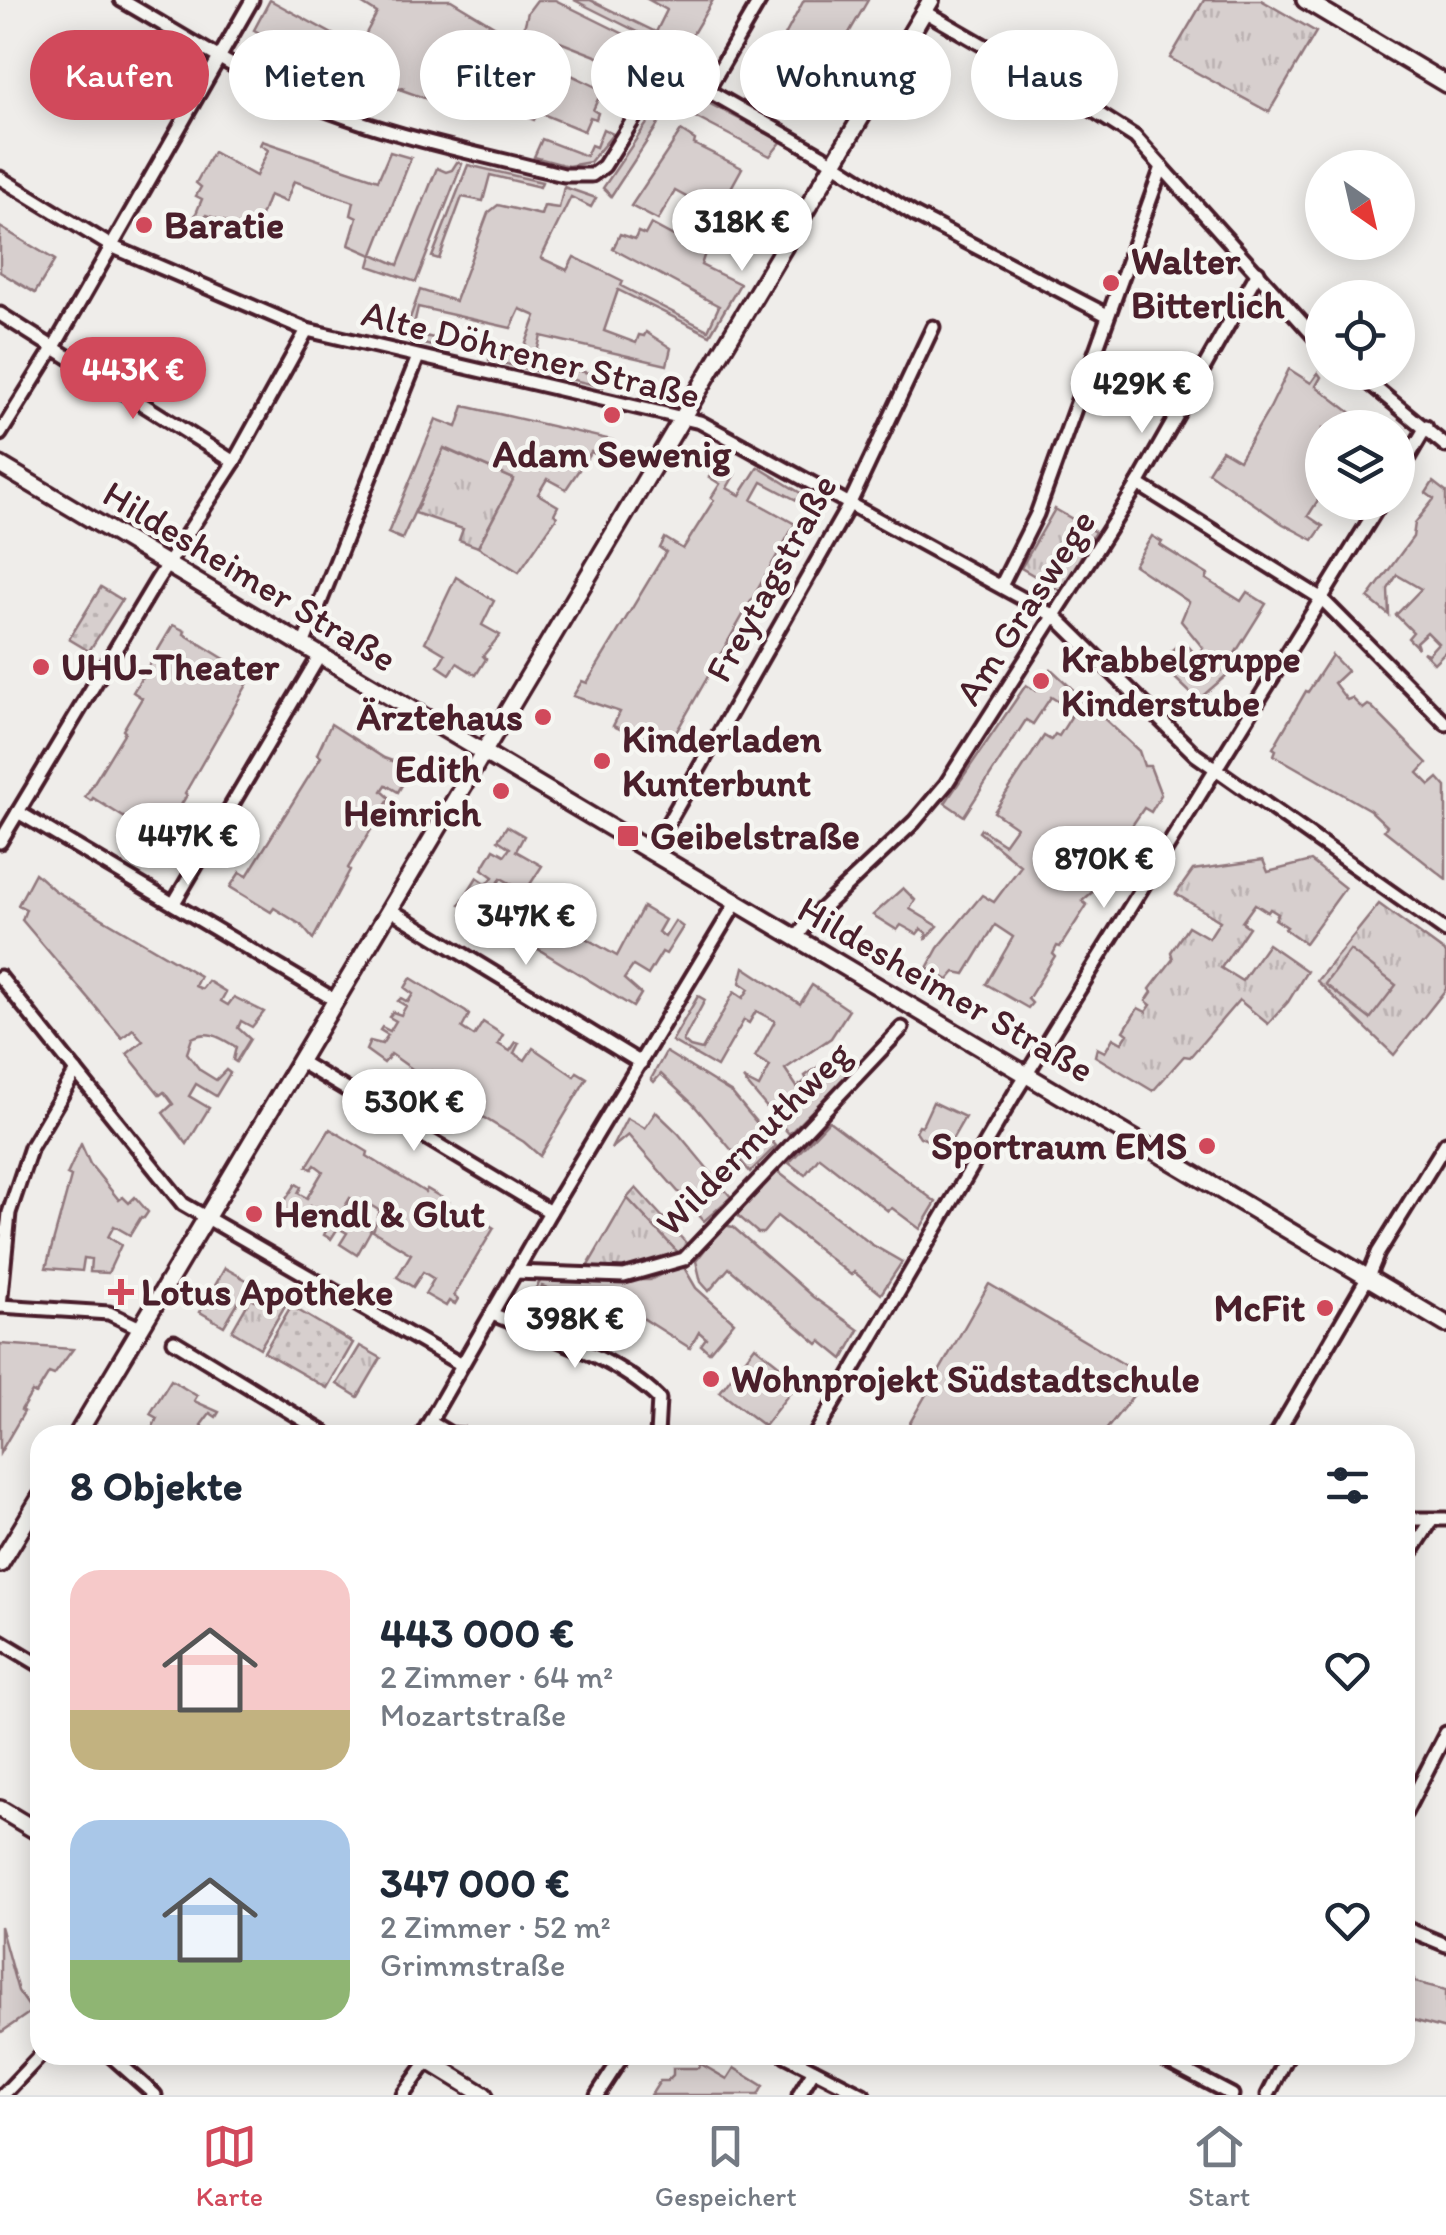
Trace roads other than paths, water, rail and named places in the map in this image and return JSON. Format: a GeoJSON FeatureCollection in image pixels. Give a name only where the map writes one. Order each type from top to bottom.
{"type":"FeatureCollection","features":[{"type":"Feature","properties":{"kind":"street"},"geometry":{"type":"LineString","coordinates":[[122,0],[294,97],[369,124],[564,174],[592,175],[604,166],[633,120]]}},
{"type":"Feature","properties":{"kind":"street"},"geometry":{"type":"LineString","coordinates":[[0,434],[54,348],[252,0]]}},
{"type":"Feature","properties":{"kind":"street"},"geometry":{"type":"LineString","coordinates":[[720,69],[760,0]]}},
{"type":"Feature","properties":{"kind":"street"},"geometry":{"type":"LineString","coordinates":[[1305,0],[1446,84]]}},
{"type":"Feature","properties":{"kind":"street"},"geometry":{"type":"LineString","coordinates":[[83,1425],[927,6],[1135,137],[1305,326]]}},
{"type":"Feature","properties":{"kind":"street"},"geometry":{"type":"LineString","coordinates":[[720,97],[915,215],[1107,315]]}},
{"type":"Feature","properties":{"kind":"street"},"geometry":{"type":"LineString","coordinates":[[1001,586],[1036,514],[1162,167]]}},
{"type":"Feature","properties":{"kind":"street","name":"Alte Döhrener Straße"},"geometry":{"type":"LineString","coordinates":[[0,178],[110,246],[307,330],[700,422],[1056,618],[1196,755],[1446,931]]}},
{"type":"Feature","properties":{"kind":"street","name":"Am Graswege"},"geometry":{"type":"LineString","coordinates":[[796,939],[807,923],[930,804],[1056,618],[1138,484],[1258,272]]}},
{"type":"Feature","properties":{"kind":"street"},"geometry":{"type":"LineString","coordinates":[[0,314],[234,462]]}},
{"type":"Feature","properties":{"kind":"street","name":"Freytagstraße"},"geometry":{"type":"LineString","coordinates":[[651,853],[850,503],[933,328]]}},
{"type":"Feature","properties":{"kind":"street"},"geometry":{"type":"LineString","coordinates":[[0,842],[234,462],[307,330]]}},
{"type":"Feature","properties":{"kind":"street"},"geometry":{"type":"LineString","coordinates":[[303,646],[418,357]]}},
{"type":"Feature","properties":{"kind":"street"},"geometry":{"type":"LineString","coordinates":[[1378,390],[1446,446]]}},
{"type":"Feature","properties":{"kind":"street"},"geometry":{"type":"LineString","coordinates":[[1415,446],[1426,428]]}},
{"type":"Feature","properties":{"kind":"street","name":"Hildesheimer Straße"},"geometry":{"type":"LineString","coordinates":[[0,464],[1446,1324]]}},
{"type":"Feature","properties":{"kind":"street"},"geometry":{"type":"LineString","coordinates":[[1138,484],[1322,598],[1446,724]]}},
{"type":"Feature","properties":{"kind":"street"},"geometry":{"type":"LineString","coordinates":[[820,1425],[1028,1074],[1370,520]]}},
{"type":"Feature","properties":{"kind":"street"},"geometry":{"type":"LineString","coordinates":[[174,903],[320,655]]}},
{"type":"Feature","properties":{"kind":"street"},"geometry":{"type":"LineString","coordinates":[[18,812],[335,1000]]}},
{"type":"Feature","properties":{"kind":"street"},"geometry":{"type":"LineString","coordinates":[[428,1425],[550,1212],[736,904]]}},
{"type":"Feature","properties":{"kind":"street"},"geometry":{"type":"LineString","coordinates":[[390,910],[641,1062]]}},
{"type":"Feature","properties":{"kind":"street"},"geometry":{"type":"LineString","coordinates":[[0,977],[183,1204],[462,1365]]}},
{"type":"Feature","properties":{"kind":"street","name":"Wildermuthweg"},"geometry":{"type":"LineString","coordinates":[[516,1272],[624,1276],[684,1260],[902,1028]]}},
{"type":"Feature","properties":{"kind":"street"},"geometry":{"type":"LineString","coordinates":[[299,1061],[550,1212]]}},
{"type":"Feature","properties":{"kind":"street"},"geometry":{"type":"LineString","coordinates":[[76,1071],[31,1147],[9,1213],[0,1306],[108,1313],[140,1328]]}},
{"type":"Feature","properties":{"kind":"street"},"geometry":{"type":"LineString","coordinates":[[1282,1425],[1446,1143]]}},
{"type":"Feature","properties":{"kind":"street"},"geometry":{"type":"LineString","coordinates":[[492,1314],[595,1357],[650,1390],[659,1399],[658,1425]]}},
{"type":"Feature","properties":{"kind":"street"},"geometry":{"type":"LineString","coordinates":[[174,1341],[312,1425]]}},
{"type":"Feature","properties":{"kind":"street"},"geometry":{"type":"LineString","coordinates":[[430,1422],[435,1425]]}},
{"type":"Feature","properties":{"kind":"street"},"geometry":{"type":"LineString","coordinates":[[1415,1519],[1446,1519]]}},
{"type":"Feature","properties":{"kind":"street"},"geometry":{"type":"LineString","coordinates":[[1415,1546],[1432,1520]]}},
{"type":"Feature","properties":{"kind":"street"},"geometry":{"type":"LineString","coordinates":[[0,1564],[30,1523]]}},
{"type":"Feature","properties":{"kind":"street"},"geometry":{"type":"LineString","coordinates":[[0,1641],[30,1658]]}},
{"type":"Feature","properties":{"kind":"street"},"geometry":{"type":"LineString","coordinates":[[1415,1793],[1446,1732]]}},
{"type":"Feature","properties":{"kind":"street"},"geometry":{"type":"LineString","coordinates":[[0,1809],[30,1827]]}},
{"type":"Feature","properties":{"kind":"street"},"geometry":{"type":"LineString","coordinates":[[1415,1932],[1446,1944]]}},
{"type":"Feature","properties":{"kind":"street"},"geometry":{"type":"LineString","coordinates":[[2,2095],[31,2065]]}},
{"type":"Feature","properties":{"kind":"street"},"geometry":{"type":"LineString","coordinates":[[121,2065],[155,2095]]}},
{"type":"Feature","properties":{"kind":"street"},"geometry":{"type":"LineString","coordinates":[[404,2095],[421,2065]]}},
{"type":"Feature","properties":{"kind":"street"},"geometry":{"type":"LineString","coordinates":[[438,2065],[484,2095]]}},
{"type":"Feature","properties":{"kind":"street"},"geometry":{"type":"LineString","coordinates":[[597,2095],[616,2065]]}},
{"type":"Feature","properties":{"kind":"street"},"geometry":{"type":"LineString","coordinates":[[804,2065],[863,2095]]}},
{"type":"Feature","properties":{"kind":"street"},"geometry":{"type":"LineString","coordinates":[[1175,2065],[1232,2095]]}},
{"type":"Feature","properties":{"kind":"street"},"geometry":{"type":"LineString","coordinates":[[1268,2095],[1283,2065]]}},
{"type":"Feature","properties":{"kind":"street"},"geometry":{"type":"LineString","coordinates":[[800,2095],[814,2070]]}},
{"type":"Feature","properties":{"kind":"place","name":"Baratie"},"geometry":{"type":"Point","coordinates":[144,225]}},
{"type":"Feature","properties":{"kind":"place","name":"Walter Bitterlich"},"geometry":{"type":"Point","coordinates":[1111,283]}},
{"type":"Feature","properties":{"kind":"place","name":"Adam Sewenig"},"geometry":{"type":"Point","coordinates":[612,415]}},
{"type":"Feature","properties":{"kind":"place","name":"UHU-Theater"},"geometry":{"type":"Point","coordinates":[41,667]}},
{"type":"Feature","properties":{"kind":"place","name":"Krabbelgruppe Kinderstube"},"geometry":{"type":"Point","coordinates":[1041,681]}},
{"type":"Feature","properties":{"kind":"place","name":"Ärztehaus"},"geometry":{"type":"Point","coordinates":[543,717]}},
{"type":"Feature","properties":{"kind":"place","name":"Kinderladen Kunterbunt"},"geometry":{"type":"Point","coordinates":[602,761]}},
{"type":"Feature","properties":{"kind":"place","name":"Edith Heinrich"},"geometry":{"type":"Point","coordinates":[501,791]}},
{"type":"Feature","properties":{"kind":"place","name":"Geibelstraße"},"geometry":{"type":"Point","coordinates":[628,836]}},
{"type":"Feature","properties":{"kind":"place","name":"Sportraum EMS"},"geometry":{"type":"Point","coordinates":[1207,1146]}},
{"type":"Feature","properties":{"kind":"place","name":"Hendl & Glut"},"geometry":{"type":"Point","coordinates":[254,1214]}},
{"type":"Feature","properties":{"kind":"place","name":"Lotus Apotheke"},"geometry":{"type":"Point","coordinates":[121,1292]}},
{"type":"Feature","properties":{"kind":"place","name":"McFit"},"geometry":{"type":"Point","coordinates":[1325,1308]}},
{"type":"Feature","properties":{"kind":"place","name":"Wohnprojekt Südstadtschule"},"geometry":{"type":"Point","coordinates":[711,1379]}}]}
